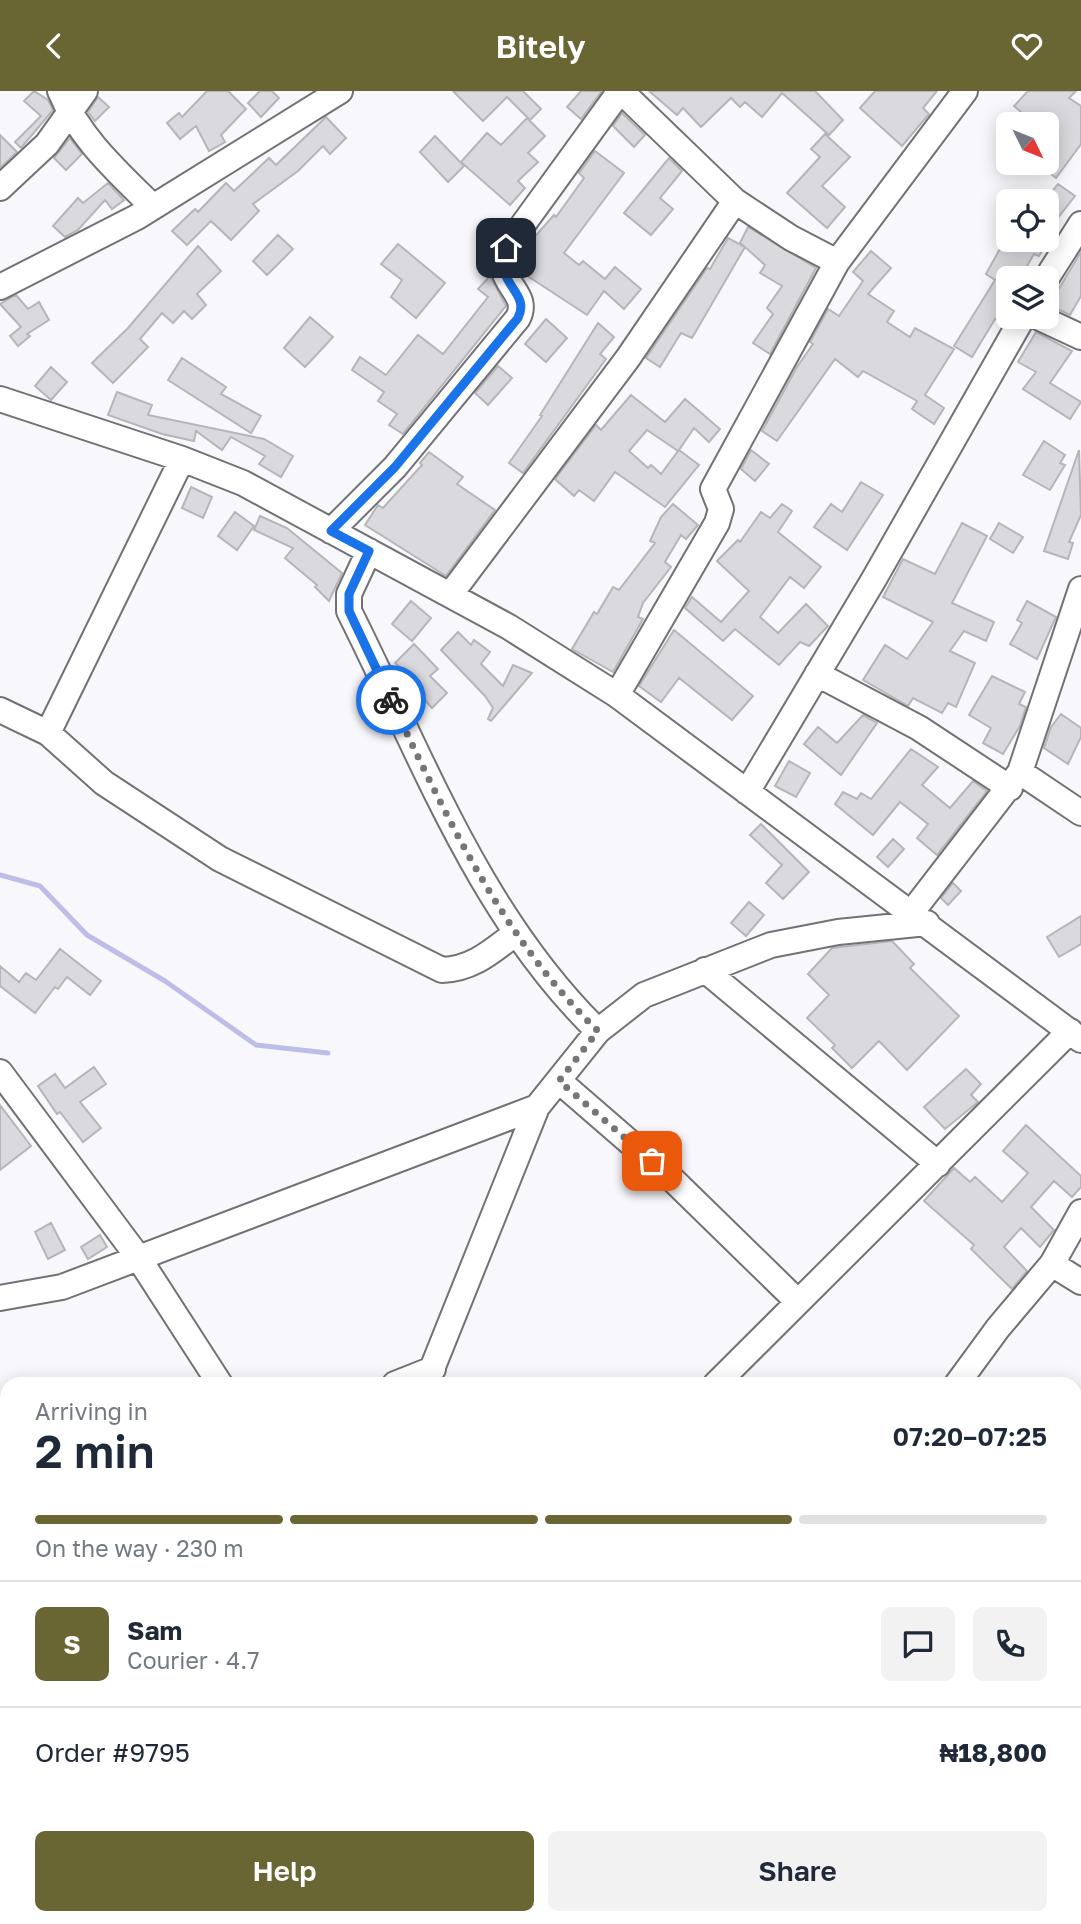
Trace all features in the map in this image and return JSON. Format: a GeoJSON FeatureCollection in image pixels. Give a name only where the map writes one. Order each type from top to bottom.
{"type":"FeatureCollection","features":[{"type":"Feature","properties":{"kind":"street"},"geometry":{"type":"LineString","coordinates":[[60,91],[70,115],[88,142],[153,207]]}},
{"type":"Feature","properties":{"kind":"street"},"geometry":{"type":"LineString","coordinates":[[0,188],[47,144],[85,91]]}},
{"type":"Feature","properties":{"kind":"street"},"geometry":{"type":"LineString","coordinates":[[0,287],[153,207],[340,91]]}},
{"type":"Feature","properties":{"kind":"street"},"geometry":{"type":"LineString","coordinates":[[617,695],[717,523],[721,509],[713,489],[837,262],[965,91]]}},
{"type":"Feature","properties":{"kind":"street"},"geometry":{"type":"LineString","coordinates":[[331,531],[395,467],[518,318],[522,310],[521,300],[503,268],[506,248],[625,92],[735,201],[791,238],[837,262]]}},
{"type":"Feature","properties":{"kind":"street"},"geometry":{"type":"LineString","coordinates":[[450,595],[628,358],[735,201]]}},
{"type":"Feature","properties":{"kind":"street"},"geometry":{"type":"LineString","coordinates":[[1054,266],[1081,224]]}},
{"type":"Feature","properties":{"kind":"street"},"geometry":{"type":"LineString","coordinates":[[1059,327],[1081,337]]}},
{"type":"Feature","properties":{"kind":"street"},"geometry":{"type":"LineString","coordinates":[[747,792],[1016,329]]}},
{"type":"Feature","properties":{"kind":"street"},"geometry":{"type":"LineString","coordinates":[[0,399],[182,459],[243,483],[509,627],[617,695],[1076,1035],[937,1164],[723,1377]]}},
{"type":"Feature","properties":{"kind":"street"},"geometry":{"type":"LineString","coordinates":[[48,733],[182,459]]}},
{"type":"Feature","properties":{"kind":"street"},"geometry":{"type":"LineString","coordinates":[[369,551],[349,594],[349,611],[452,827],[516,933],[567,1002],[598,1031]]}},
{"type":"Feature","properties":{"kind":"street"},"geometry":{"type":"LineString","coordinates":[[429,1377],[537,1107],[598,1031],[644,996],[771,945],[920,918],[1015,780],[1081,589]]}},
{"type":"Feature","properties":{"kind":"street"},"geometry":{"type":"LineString","coordinates":[[817,674],[1015,780],[1080,810]]}},
{"type":"Feature","properties":{"kind":"street"},"geometry":{"type":"LineString","coordinates":[[0,710],[48,733],[104,782],[220,859],[442,970],[460,970],[482,959],[516,933]]}},
{"type":"Feature","properties":{"kind":"street"},"geometry":{"type":"LineString","coordinates":[[705,970],[937,1164]]}},
{"type":"Feature","properties":{"kind":"street"},"geometry":{"type":"LineString","coordinates":[[0,1072],[138,1258],[215,1377]]}},
{"type":"Feature","properties":{"kind":"street"},"geometry":{"type":"LineString","coordinates":[[559,1081],[671,1178],[799,1303]]}},
{"type":"Feature","properties":{"kind":"street"},"geometry":{"type":"LineString","coordinates":[[0,1298],[62,1287],[537,1107]]}},
{"type":"Feature","properties":{"kind":"street"},"geometry":{"type":"LineString","coordinates":[[962,1377],[998,1328],[1052,1264],[1081,1212]]}},
{"type":"Feature","properties":{"kind":"street"},"geometry":{"type":"LineString","coordinates":[[1052,1264],[1081,1282]]}},
{"type":"Feature","properties":{"kind":"building"},"geometry":{"type":"Polygon","coordinates":[[[34,91],[48,100],[53,110],[21,148],[15,142],[41,116],[24,101],[34,91]]]}},
{"type":"Feature","properties":{"kind":"building"},"geometry":{"type":"Polygon","coordinates":[[[207,91],[228,91],[246,109],[221,135],[225,142],[209,151],[196,126],[180,139],[167,123],[179,113],[182,117],[207,91]]]}},
{"type":"Feature","properties":{"kind":"building"},"geometry":{"type":"Polygon","coordinates":[[[260,91],[272,91],[279,98],[261,117],[248,103],[260,91]]]}},
{"type":"Feature","properties":{"kind":"building"},"geometry":{"type":"Polygon","coordinates":[[[453,91],[523,91],[541,109],[530,120],[507,97],[483,121],[453,91]]]}},
{"type":"Feature","properties":{"kind":"building"},"geometry":{"type":"Polygon","coordinates":[[[581,91],[602,91],[581,119],[567,107],[581,91]]]}},
{"type":"Feature","properties":{"kind":"building"},"geometry":{"type":"Polygon","coordinates":[[[649,91],[815,91],[843,120],[829,135],[782,93],[762,117],[745,102],[740,107],[731,98],[701,127],[683,108],[677,115],[649,91]]]}},
{"type":"Feature","properties":{"kind":"building"},"geometry":{"type":"Polygon","coordinates":[[[875,91],[937,91],[923,108],[929,114],[902,146],[860,108],[875,91]]]}},
{"type":"Feature","properties":{"kind":"building"},"geometry":{"type":"Polygon","coordinates":[[[1028,91],[1076,91],[1069,98],[1081,106],[1081,144],[1059,174],[1059,112],[1021,112],[1014,106],[1028,91]]]}},
{"type":"Feature","properties":{"kind":"building"},"geometry":{"type":"Polygon","coordinates":[[[98,97],[109,107],[95,121],[88,112],[98,97]]]}},
{"type":"Feature","properties":{"kind":"building"},"geometry":{"type":"Polygon","coordinates":[[[622,113],[645,135],[634,147],[613,126],[622,113]]]}},
{"type":"Feature","properties":{"kind":"building"},"geometry":{"type":"Polygon","coordinates":[[[326,117],[346,138],[330,154],[323,146],[298,171],[253,204],[259,211],[231,240],[211,221],[187,245],[172,231],[195,209],[198,212],[226,183],[234,191],[269,158],[276,165],[326,117]]]}},
{"type":"Feature","properties":{"kind":"building"},"geometry":{"type":"Polygon","coordinates":[[[527,118],[545,136],[528,153],[538,162],[518,181],[525,188],[510,205],[461,162],[487,133],[501,145],[527,118]]]}},
{"type":"Feature","properties":{"kind":"building"},"geometry":{"type":"Polygon","coordinates":[[[825,134],[850,157],[822,186],[845,207],[827,228],[787,193],[820,157],[811,149],[825,134]]]}},
{"type":"Feature","properties":{"kind":"building"},"geometry":{"type":"Polygon","coordinates":[[[0,135],[17,152],[0,168],[0,135]]]}},
{"type":"Feature","properties":{"kind":"building"},"geometry":{"type":"Polygon","coordinates":[[[435,136],[464,166],[448,182],[420,152],[435,136]]]}},
{"type":"Feature","properties":{"kind":"building"},"geometry":{"type":"Polygon","coordinates":[[[70,138],[82,154],[66,170],[54,158],[70,138]]]}},
{"type":"Feature","properties":{"kind":"building"},"geometry":{"type":"Polygon","coordinates":[[[595,151],[624,173],[564,253],[579,265],[583,261],[605,279],[615,267],[641,289],[624,309],[604,291],[587,315],[523,273],[534,259],[522,251],[554,215],[556,217],[584,178],[579,173],[595,151]]]}},
{"type":"Feature","properties":{"kind":"building"},"geometry":{"type":"Polygon","coordinates":[[[669,158],[682,171],[660,198],[673,209],[651,235],[624,213],[669,158]]]}},
{"type":"Feature","properties":{"kind":"building"},"geometry":{"type":"Polygon","coordinates":[[[108,183],[124,200],[112,209],[105,200],[78,230],[65,237],[53,226],[78,198],[83,203],[108,183]]]}},
{"type":"Feature","properties":{"kind":"building"},"geometry":{"type":"Polygon","coordinates":[[[1058,184],[1075,196],[1059,216],[1059,189],[1054,189],[1058,184]]]}},
{"type":"Feature","properties":{"kind":"building"},"geometry":{"type":"Polygon","coordinates":[[[748,227],[816,268],[770,354],[753,343],[773,314],[767,308],[782,286],[760,273],[765,265],[740,243],[748,227]]]}},
{"type":"Feature","properties":{"kind":"building"},"geometry":{"type":"Polygon","coordinates":[[[278,235],[293,249],[267,275],[253,261],[278,235]]]}},
{"type":"Feature","properties":{"kind":"building"},"geometry":{"type":"Polygon","coordinates":[[[728,238],[745,247],[692,338],[681,333],[660,367],[646,358],[707,268],[710,269],[728,238]]]}},
{"type":"Feature","properties":{"kind":"building"},"geometry":{"type":"Polygon","coordinates":[[[398,244],[445,283],[416,318],[391,297],[402,280],[381,264],[398,244]]]}},
{"type":"Feature","properties":{"kind":"building"},"geometry":{"type":"Polygon","coordinates":[[[198,246],[221,271],[197,294],[206,305],[192,319],[184,311],[173,323],[162,313],[140,339],[148,347],[113,383],[92,363],[128,328],[198,246]]]}},
{"type":"Feature","properties":{"kind":"building"},"geometry":{"type":"Polygon","coordinates":[[[871,251],[891,268],[868,294],[894,311],[887,322],[910,337],[915,328],[954,349],[925,395],[944,408],[934,424],[912,409],[917,401],[863,371],[858,377],[835,359],[777,441],[762,431],[797,367],[813,344],[810,342],[828,309],[839,316],[863,281],[853,272],[871,251]]]}},
{"type":"Feature","properties":{"kind":"building"},"geometry":{"type":"Polygon","coordinates":[[[998,252],[1042,252],[1039,256],[1034,254],[1027,266],[996,266],[996,320],[972,357],[954,346],[995,280],[986,274],[998,252]]]}},
{"type":"Feature","properties":{"kind":"building"},"geometry":{"type":"Polygon","coordinates":[[[1081,252],[1081,296],[1070,315],[1059,310],[1059,288],[1081,252]]]}},
{"type":"Feature","properties":{"kind":"building"},"geometry":{"type":"Polygon","coordinates":[[[490,276],[506,306],[403,434],[389,425],[397,414],[378,401],[384,392],[352,370],[360,357],[386,375],[418,335],[443,354],[488,297],[478,289],[490,276]]]}},
{"type":"Feature","properties":{"kind":"building"},"geometry":{"type":"Polygon","coordinates":[[[16,295],[28,309],[39,302],[49,320],[27,334],[30,336],[18,346],[10,336],[21,327],[0,304],[16,295]]]}},
{"type":"Feature","properties":{"kind":"building"},"geometry":{"type":"Polygon","coordinates":[[[310,317],[333,337],[305,367],[284,348],[310,317]]]}},
{"type":"Feature","properties":{"kind":"building"},"geometry":{"type":"Polygon","coordinates":[[[546,319],[567,338],[546,362],[525,344],[546,319]]]}},
{"type":"Feature","properties":{"kind":"building"},"geometry":{"type":"Polygon","coordinates":[[[598,323],[614,337],[600,354],[606,359],[523,473],[509,463],[542,416],[540,415],[598,323]]]}},
{"type":"Feature","properties":{"kind":"building"},"geometry":{"type":"Polygon","coordinates":[[[1036,332],[1072,351],[1050,383],[1081,402],[1070,419],[1023,389],[1036,372],[1018,362],[1036,332]]]}},
{"type":"Feature","properties":{"kind":"building"},"geometry":{"type":"Polygon","coordinates":[[[182,358],[226,387],[221,394],[261,416],[251,433],[168,380],[182,358]]]}},
{"type":"Feature","properties":{"kind":"building"},"geometry":{"type":"Polygon","coordinates":[[[498,366],[512,378],[488,405],[475,393],[498,366]]]}},
{"type":"Feature","properties":{"kind":"building"},"geometry":{"type":"Polygon","coordinates":[[[51,367],[67,382],[51,400],[35,386],[51,367]]]}},
{"type":"Feature","properties":{"kind":"building"},"geometry":{"type":"Polygon","coordinates":[[[117,392],[152,405],[148,415],[264,439],[293,456],[281,477],[259,464],[265,456],[231,437],[222,450],[196,431],[194,441],[162,434],[108,415],[117,392]]]}},
{"type":"Feature","properties":{"kind":"building"},"geometry":{"type":"Polygon","coordinates":[[[631,395],[665,422],[685,399],[720,429],[709,442],[694,428],[679,450],[699,465],[665,507],[615,472],[594,501],[579,490],[574,496],[555,479],[596,425],[601,430],[631,395]],[[647,430],[629,451],[648,468],[651,465],[661,474],[678,451],[647,430]]]}},
{"type":"Feature","properties":{"kind":"building"},"geometry":{"type":"Polygon","coordinates":[[[1044,441],[1065,455],[1060,463],[1065,465],[1050,490],[1023,475],[1044,441]]]}},
{"type":"Feature","properties":{"kind":"building"},"geometry":{"type":"Polygon","coordinates":[[[751,450],[769,464],[755,481],[741,469],[751,450]]]}},
{"type":"Feature","properties":{"kind":"building"},"geometry":{"type":"Polygon","coordinates":[[[1079,450],[1081,515],[1069,542],[1073,543],[1068,559],[1044,551],[1079,450]]]}},
{"type":"Feature","properties":{"kind":"building"},"geometry":{"type":"Polygon","coordinates":[[[429,452],[463,477],[457,484],[495,510],[446,576],[365,525],[378,505],[383,508],[422,465],[420,463],[429,452]]]}},
{"type":"Feature","properties":{"kind":"building"},"geometry":{"type":"Polygon","coordinates":[[[861,482],[883,495],[847,550],[814,527],[831,504],[842,512],[861,482]]]}},
{"type":"Feature","properties":{"kind":"building"},"geometry":{"type":"Polygon","coordinates":[[[191,487],[212,497],[203,518],[182,508],[191,487]]]}},
{"type":"Feature","properties":{"kind":"building"},"geometry":{"type":"Polygon","coordinates":[[[673,504],[698,525],[686,539],[681,535],[665,562],[671,567],[643,603],[638,617],[643,619],[613,672],[572,649],[613,587],[619,590],[655,543],[650,541],[661,517],[673,504]]]}},
{"type":"Feature","properties":{"kind":"building"},"geometry":{"type":"Polygon","coordinates":[[[782,504],[792,511],[778,532],[821,567],[804,588],[790,577],[760,617],[778,633],[806,604],[828,626],[809,646],[800,642],[779,665],[735,629],[723,641],[685,608],[692,597],[721,622],[749,591],[717,561],[738,540],[740,542],[761,512],[770,518],[782,504]]]}},
{"type":"Feature","properties":{"kind":"building"},"geometry":{"type":"Polygon","coordinates":[[[235,512],[254,526],[237,550],[218,536],[235,512]]]}},
{"type":"Feature","properties":{"kind":"building"},"geometry":{"type":"Polygon","coordinates":[[[260,516],[287,528],[342,573],[329,601],[315,587],[317,585],[285,558],[293,548],[254,530],[260,516]]]}},
{"type":"Feature","properties":{"kind":"building"},"geometry":{"type":"Polygon","coordinates":[[[962,523],[987,536],[952,603],[994,622],[986,641],[964,631],[950,651],[975,663],[956,707],[948,703],[942,713],[913,698],[908,706],[863,680],[885,645],[907,659],[933,622],[883,597],[903,559],[935,574],[962,523]]]}},
{"type":"Feature","properties":{"kind":"building"},"geometry":{"type":"Polygon","coordinates":[[[999,523],[1023,537],[1013,553],[990,539],[999,523]]]}},
{"type":"Feature","properties":{"kind":"building"},"geometry":{"type":"Polygon","coordinates":[[[411,601],[431,618],[412,641],[392,624],[411,601]]]}},
{"type":"Feature","properties":{"kind":"building"},"geometry":{"type":"Polygon","coordinates":[[[1027,601],[1056,617],[1037,659],[1010,644],[1022,623],[1017,620],[1027,601]]]}},
{"type":"Feature","properties":{"kind":"building"},"geometry":{"type":"Polygon","coordinates":[[[674,630],[753,696],[732,720],[679,678],[661,702],[639,686],[674,630]]]}},
{"type":"Feature","properties":{"kind":"building"},"geometry":{"type":"Polygon","coordinates":[[[458,632],[471,645],[474,640],[490,652],[481,664],[503,686],[513,665],[532,673],[491,721],[488,719],[493,708],[485,696],[441,650],[458,632]]]}},
{"type":"Feature","properties":{"kind":"building"},"geometry":{"type":"Polygon","coordinates":[[[414,644],[438,669],[430,676],[447,693],[432,708],[422,697],[411,706],[395,672],[400,667],[395,663],[414,644]]]}},
{"type":"Feature","properties":{"kind":"building"},"geometry":{"type":"Polygon","coordinates":[[[992,676],[1025,692],[1019,704],[1026,707],[1020,726],[1003,754],[983,743],[991,728],[969,715],[992,676]]]}},
{"type":"Feature","properties":{"kind":"building"},"geometry":{"type":"Polygon","coordinates":[[[1061,714],[1081,728],[1081,737],[1068,764],[1044,748],[1051,727],[1061,714]]]}},
{"type":"Feature","properties":{"kind":"building"},"geometry":{"type":"Polygon","coordinates":[[[863,715],[877,723],[841,775],[804,744],[818,727],[837,743],[863,715]]]}},
{"type":"Feature","properties":{"kind":"building"},"geometry":{"type":"Polygon","coordinates":[[[911,749],[938,767],[922,785],[950,808],[973,781],[987,791],[937,855],[917,838],[928,824],[900,802],[873,835],[835,804],[843,792],[857,799],[861,793],[871,799],[911,749]]]}},
{"type":"Feature","properties":{"kind":"building"},"geometry":{"type":"Polygon","coordinates":[[[789,761],[810,773],[796,797],[775,786],[789,761]]]}},
{"type":"Feature","properties":{"kind":"building"},"geometry":{"type":"Polygon","coordinates":[[[761,824],[809,872],[783,899],[766,883],[782,865],[750,835],[761,824]]]}},
{"type":"Feature","properties":{"kind":"building"},"geometry":{"type":"Polygon","coordinates":[[[893,839],[904,849],[888,867],[877,857],[893,839]]]}},
{"type":"Feature","properties":{"kind":"building"},"geometry":{"type":"Polygon","coordinates":[[[953,883],[961,891],[948,905],[941,898],[953,883]]]}},
{"type":"Feature","properties":{"kind":"building"},"geometry":{"type":"Polygon","coordinates":[[[749,902],[764,915],[746,936],[731,923],[749,902]]]}},
{"type":"Feature","properties":{"kind":"building"},"geometry":{"type":"Polygon","coordinates":[[[1081,916],[1081,944],[1059,957],[1047,937],[1081,916]]]}},
{"type":"Feature","properties":{"kind":"building"},"geometry":{"type":"Polygon","coordinates":[[[892,941],[914,964],[910,968],[959,1016],[907,1070],[879,1041],[852,1068],[832,1048],[835,1045],[807,1018],[829,995],[808,974],[832,948],[892,941]]]}},
{"type":"Feature","properties":{"kind":"building"},"geometry":{"type":"Polygon","coordinates":[[[60,949],[101,981],[90,995],[67,977],[58,989],[55,987],[35,1013],[0,986],[0,966],[19,982],[26,973],[36,980],[60,949]]]}},
{"type":"Feature","properties":{"kind":"building"},"geometry":{"type":"Polygon","coordinates":[[[94,1067],[106,1084],[80,1102],[101,1128],[83,1142],[60,1112],[57,1114],[38,1086],[55,1074],[65,1088],[94,1067]]]}},
{"type":"Feature","properties":{"kind":"building"},"geometry":{"type":"Polygon","coordinates":[[[966,1069],[981,1084],[971,1095],[978,1102],[945,1129],[924,1107],[966,1069]]]}},
{"type":"Feature","properties":{"kind":"building"},"geometry":{"type":"Polygon","coordinates":[[[0,1105],[31,1146],[0,1170],[0,1105]]]}},
{"type":"Feature","properties":{"kind":"building"},"geometry":{"type":"Polygon","coordinates":[[[1026,1125],[1081,1176],[1081,1187],[1072,1197],[1054,1181],[1031,1207],[1054,1230],[1040,1247],[1021,1228],[1004,1247],[1027,1271],[1012,1289],[971,1249],[974,1245],[924,1201],[954,1168],[970,1182],[975,1177],[1002,1202],[1028,1173],[1003,1151],[1026,1125]]]}},
{"type":"Feature","properties":{"kind":"building"},"geometry":{"type":"Polygon","coordinates":[[[51,1223],[65,1250],[48,1259],[35,1232],[51,1223]]]}},
{"type":"Feature","properties":{"kind":"building"},"geometry":{"type":"Polygon","coordinates":[[[100,1235],[107,1247],[88,1259],[81,1247],[100,1235]]]}},
{"type":"Feature","properties":{"kind":"waterway"},"geometry":{"type":"LineString","coordinates":[[0,875],[40,886],[87,935],[165,981],[256,1045],[328,1053]]}},
{"type":"Feature","properties":{"kind":"way so far"},"geometry":{"type":"LineString","coordinates":[[391,700],[452,827],[516,933],[567,1002],[598,1031],[559,1081],[652,1161]]}},
{"type":"Feature","properties":{"kind":"route"},"geometry":{"type":"LineString","coordinates":[[391,700],[349,611],[349,594],[369,551],[331,531],[395,467],[518,318],[522,310],[521,300],[503,268],[506,248]]}}]}
